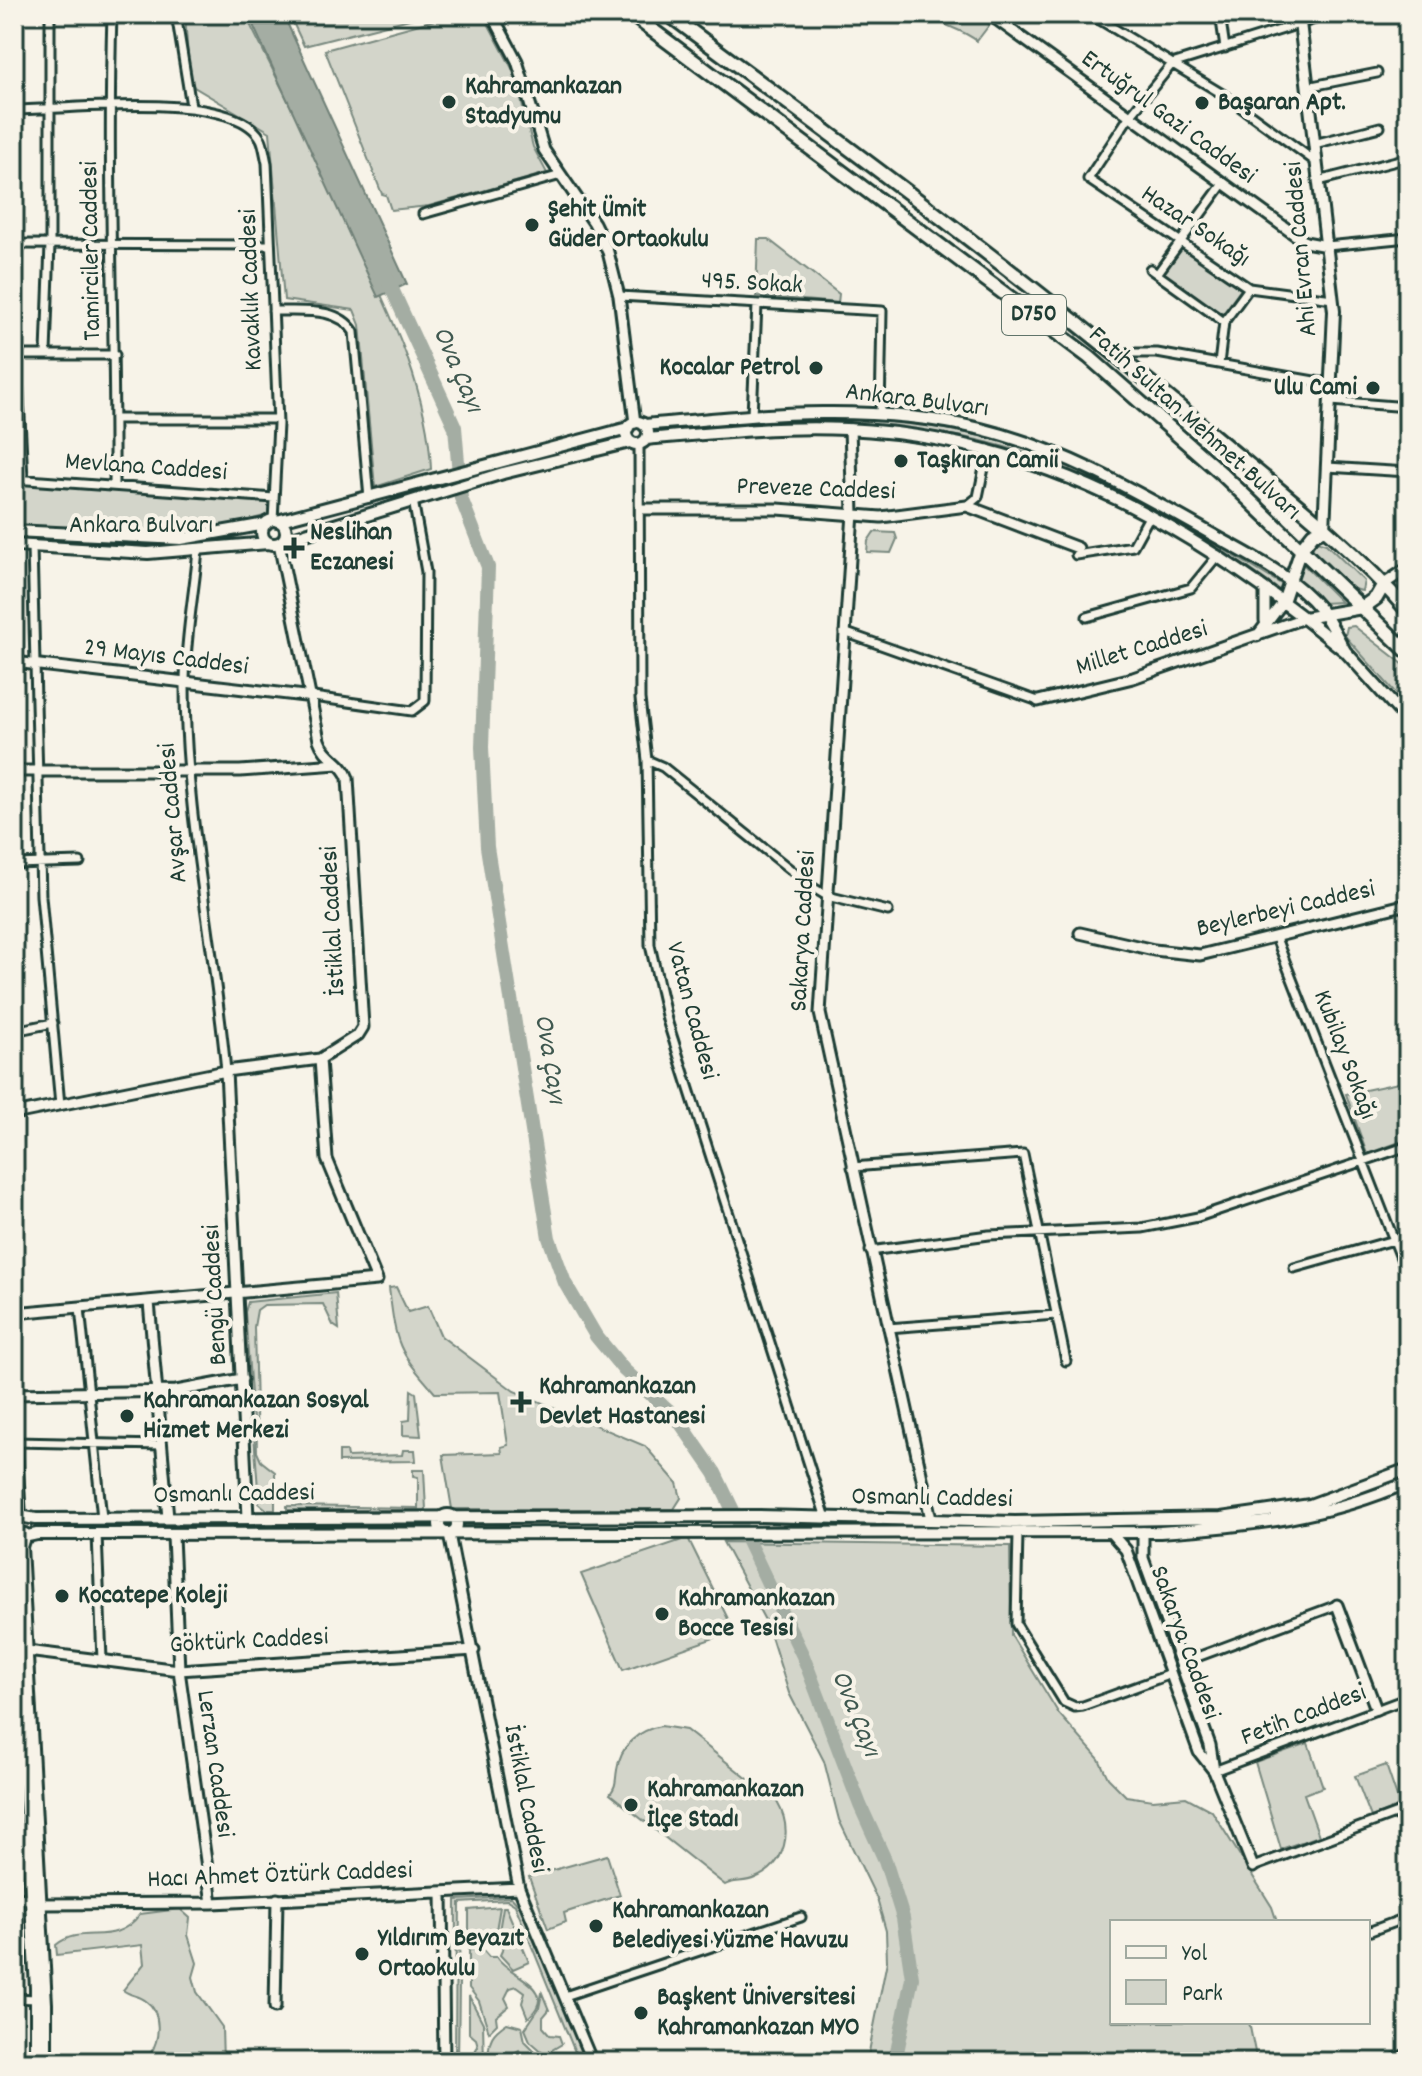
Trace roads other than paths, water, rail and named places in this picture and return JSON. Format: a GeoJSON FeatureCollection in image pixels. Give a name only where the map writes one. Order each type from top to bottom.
{"type":"FeatureCollection","features":[{"type":"Feature","properties":{"kind":"highway","name":"Fatih Sultan Mehmet Bulvarı"},"geometry":{"type":"LineString","coordinates":[[631,14],[1089,357],[1221,473],[1408,652]]}},
{"type":"Feature","properties":{"kind":"highway","name":"Fatih Sultan Mehmet Bulvarı"},"geometry":{"type":"LineString","coordinates":[[668,14],[928,206],[1116,353],[1324,529],[1384,584],[1408,611]]}},
{"type":"Feature","properties":{"kind":"highway"},"geometry":{"type":"LineString","coordinates":[[1301,549],[1313,534],[1324,529]]}},
{"type":"Feature","properties":{"kind":"highway"},"geometry":{"type":"LineString","coordinates":[[1362,608],[1376,598],[1384,584]]}},
{"type":"Feature","properties":{"kind":"main road","name":"Ahi Evran Caddesi"},"geometry":{"type":"LineString","coordinates":[[1300,20],[1333,299],[1324,529]]}},
{"type":"Feature","properties":{"kind":"main road"},"geometry":{"type":"LineString","coordinates":[[850,429],[851,413]]}},
{"type":"Feature","properties":{"kind":"main road"},"geometry":{"type":"LineString","coordinates":[[751,431],[752,415]]}},
{"type":"Feature","properties":{"kind":"main road","name":"Ankara Bulvarı"},"geometry":{"type":"LineString","coordinates":[[14,531],[181,539],[272,522],[369,498],[636,425],[752,415],[880,415],[966,426],[1037,447],[1152,501],[1292,583],[1323,612],[1345,651]]}},
{"type":"Feature","properties":{"kind":"main road"},"geometry":{"type":"LineString","coordinates":[[636,425],[638,441]]}},
{"type":"Feature","properties":{"kind":"main road"},"geometry":{"type":"LineString","coordinates":[[636,425],[638,441]]}},
{"type":"Feature","properties":{"kind":"main road","name":"Ankara Bulvarı"},"geometry":{"type":"LineString","coordinates":[[14,545],[148,553],[277,542],[503,473],[638,441],[751,431],[850,429],[988,449],[1048,467],[1150,515],[1218,555],[1304,618],[1345,651],[1408,721]]}},
{"type":"Feature","properties":{"kind":"main road"},"geometry":{"type":"LineString","coordinates":[[272,522],[286,529],[277,542],[262,534],[272,522]]}},
{"type":"Feature","properties":{"kind":"main road"},"geometry":{"type":"LineString","coordinates":[[1283,602],[1292,583],[1301,549]]}},
{"type":"Feature","properties":{"kind":"main road"},"geometry":{"type":"LineString","coordinates":[[1304,618],[1323,612],[1362,608]]}},
{"type":"Feature","properties":{"kind":"main road"},"geometry":{"type":"LineString","coordinates":[[14,1426],[17,1516],[27,1527],[18,1538],[18,1755],[36,1901],[36,2062]]}},
{"type":"Feature","properties":{"kind":"main road","name":"Osmanlı Caddesi"},"geometry":{"type":"LineString","coordinates":[[17,1516],[759,1516],[827,1520],[1157,1520],[1254,1515],[1334,1498],[1408,1469]]}},
{"type":"Feature","properties":{"kind":"main road","name":"Osmanlı Caddesi"},"geometry":{"type":"LineString","coordinates":[[18,1538],[97,1534],[1143,1532],[1292,1520],[1356,1503],[1408,1482]]}},
{"type":"Feature","properties":{"kind":"main road"},"geometry":{"type":"LineString","coordinates":[[449,1515],[458,1524],[449,1534]]}},
{"type":"Feature","properties":{"kind":"main road"},"geometry":{"type":"LineString","coordinates":[[14,1612],[46,2062]]}},
{"type":"Feature","properties":{"kind":"street"},"geometry":{"type":"LineString","coordinates":[[46,353],[50,244],[50,14]]}},
{"type":"Feature","properties":{"kind":"street","name":"Tamirciler Caddesi"},"geometry":{"type":"LineString","coordinates":[[112,14],[109,107],[115,355],[114,486]]}},
{"type":"Feature","properties":{"kind":"street"},"geometry":{"type":"LineString","coordinates":[[14,110],[191,106],[176,14]]}},
{"type":"Feature","properties":{"kind":"street"},"geometry":{"type":"LineString","coordinates":[[492,14],[517,61],[538,138],[603,239],[619,296],[636,425]]}},
{"type":"Feature","properties":{"kind":"street"},"geometry":{"type":"LineString","coordinates":[[1090,14],[1101,17],[1224,95],[1316,162]]}},
{"type":"Feature","properties":{"kind":"street"},"geometry":{"type":"LineString","coordinates":[[1220,14],[1225,48]]}},
{"type":"Feature","properties":{"kind":"street"},"geometry":{"type":"LineString","coordinates":[[1129,117],[1172,64],[1300,20],[1331,14]]}},
{"type":"Feature","properties":{"kind":"street","name":"Ertuğrul Gazi Caddesi"},"geometry":{"type":"LineString","coordinates":[[994,15],[1222,185],[1305,242],[1327,246]]}},
{"type":"Feature","properties":{"kind":"street"},"geometry":{"type":"LineString","coordinates":[[1307,87],[1377,73]]}},
{"type":"Feature","properties":{"kind":"street","name":"Kavaklık Caddesi"},"geometry":{"type":"LineString","coordinates":[[191,106],[224,113],[254,130],[261,139],[267,163],[277,419],[272,522]]}},
{"type":"Feature","properties":{"kind":"street","name":"Hazar Sokağı"},"geometry":{"type":"LineString","coordinates":[[1129,117],[1088,179],[1249,288],[1333,299]]}},
{"type":"Feature","properties":{"kind":"street"},"geometry":{"type":"LineString","coordinates":[[1314,144],[1380,127]]}},
{"type":"Feature","properties":{"kind":"street"},"geometry":{"type":"LineString","coordinates":[[1318,181],[1408,158]]}},
{"type":"Feature","properties":{"kind":"street"},"geometry":{"type":"LineString","coordinates":[[423,214],[561,175]]}},
{"type":"Feature","properties":{"kind":"street"},"geometry":{"type":"LineString","coordinates":[[1222,185],[1181,242],[1154,272],[1224,322]]}},
{"type":"Feature","properties":{"kind":"street"},"geometry":{"type":"LineString","coordinates":[[1327,246],[1408,238]]}},
{"type":"Feature","properties":{"kind":"street"},"geometry":{"type":"LineString","coordinates":[[14,244],[112,247],[270,245]]}},
{"type":"Feature","properties":{"kind":"street"},"geometry":{"type":"LineString","coordinates":[[1219,364],[1224,322],[1249,288]]}},
{"type":"Feature","properties":{"kind":"street","name":"495. Sokak"},"geometry":{"type":"LineString","coordinates":[[619,296],[882,311],[880,415]]}},
{"type":"Feature","properties":{"kind":"street"},"geometry":{"type":"LineString","coordinates":[[752,415],[757,305]]}},
{"type":"Feature","properties":{"kind":"street"},"geometry":{"type":"LineString","coordinates":[[273,311],[335,314],[347,321],[354,332],[369,498]]}},
{"type":"Feature","properties":{"kind":"street"},"geometry":{"type":"LineString","coordinates":[[1116,353],[1157,353],[1331,384]]}},
{"type":"Feature","properties":{"kind":"street"},"geometry":{"type":"LineString","coordinates":[[18,479],[15,355],[115,355]]}},
{"type":"Feature","properties":{"kind":"street"},"geometry":{"type":"LineString","coordinates":[[1331,401],[1408,407]]}},
{"type":"Feature","properties":{"kind":"street"},"geometry":{"type":"LineString","coordinates":[[114,419],[277,419]]}},
{"type":"Feature","properties":{"kind":"street","name":"Sakarya Caddesi"},"geometry":{"type":"LineString","coordinates":[[850,429],[853,513],[821,1024],[931,1519]]}},
{"type":"Feature","properties":{"kind":"street","name":"Vatan Caddesi"},"geometry":{"type":"LineString","coordinates":[[638,441],[641,509],[640,699],[647,760],[650,945],[657,982],[827,1520]]}},
{"type":"Feature","properties":{"kind":"street"},"geometry":{"type":"LineString","coordinates":[[967,506],[978,497],[988,449]]}},
{"type":"Feature","properties":{"kind":"street"},"geometry":{"type":"LineString","coordinates":[[1327,467],[1408,472]]}},
{"type":"Feature","properties":{"kind":"street","name":"Mevlana Caddesi"},"geometry":{"type":"LineString","coordinates":[[18,479],[274,498]]}},
{"type":"Feature","properties":{"kind":"street"},"geometry":{"type":"LineString","coordinates":[[313,697],[418,709],[425,701],[426,572],[413,500]]}},
{"type":"Feature","properties":{"kind":"street","name":"Preveze Caddesi"},"geometry":{"type":"LineString","coordinates":[[641,509],[894,516],[967,506],[1077,552]]}},
{"type":"Feature","properties":{"kind":"street"},"geometry":{"type":"LineString","coordinates":[[1077,552],[1133,546],[1150,515]]}},
{"type":"Feature","properties":{"kind":"street","name":"İstiklal Caddesi"},"geometry":{"type":"LineString","coordinates":[[277,542],[313,697],[322,750],[345,769],[348,778],[363,1027],[358,1035],[320,1059]]}},
{"type":"Feature","properties":{"kind":"street"},"geometry":{"type":"LineString","coordinates":[[32,547],[40,864],[60,1105]]}},
{"type":"Feature","properties":{"kind":"street","name":"Avşar Caddesi"},"geometry":{"type":"LineString","coordinates":[[198,550],[185,682],[200,887],[218,984],[226,1071]]}},
{"type":"Feature","properties":{"kind":"street"},"geometry":{"type":"LineString","coordinates":[[1087,617],[1191,588],[1218,555]]}},
{"type":"Feature","properties":{"kind":"street"},"geometry":{"type":"LineString","coordinates":[[1384,584],[1408,568]]}},
{"type":"Feature","properties":{"kind":"street"},"geometry":{"type":"LineString","coordinates":[[1265,589],[1268,602],[1265,626]]}},
{"type":"Feature","properties":{"kind":"street"},"geometry":{"type":"LineString","coordinates":[[1257,636],[1283,602]]}},
{"type":"Feature","properties":{"kind":"street","name":"Millet Caddesi"},"geometry":{"type":"LineString","coordinates":[[1038,701],[1133,678],[1304,618]]}},
{"type":"Feature","properties":{"kind":"street"},"geometry":{"type":"LineString","coordinates":[[844,632],[1038,701]]}},
{"type":"Feature","properties":{"kind":"street","name":"29 Mayıs Caddesi"},"geometry":{"type":"LineString","coordinates":[[14,662],[313,697]]}},
{"type":"Feature","properties":{"kind":"street"},"geometry":{"type":"LineString","coordinates":[[647,760],[663,767],[827,896],[888,911]]}},
{"type":"Feature","properties":{"kind":"street"},"geometry":{"type":"LineString","coordinates":[[14,771],[190,772],[338,764]]}},
{"type":"Feature","properties":{"kind":"street"},"geometry":{"type":"LineString","coordinates":[[14,864],[80,862]]}},
{"type":"Feature","properties":{"kind":"street","name":"Beylerbeyi Caddesi"},"geometry":{"type":"LineString","coordinates":[[1080,933],[1189,955],[1210,954],[1408,904]]}},
{"type":"Feature","properties":{"kind":"street","name":"Kubilay Sokağı"},"geometry":{"type":"LineString","coordinates":[[1276,938],[1408,1276]]}},
{"type":"Feature","properties":{"kind":"street"},"geometry":{"type":"LineString","coordinates":[[14,1031],[53,1023]]}},
{"type":"Feature","properties":{"kind":"street"},"geometry":{"type":"LineString","coordinates":[[14,1114],[226,1071],[320,1059],[327,1159],[377,1280],[14,1313]]}},
{"type":"Feature","properties":{"kind":"street","name":"Bengü Caddesi"},"geometry":{"type":"LineString","coordinates":[[226,1071],[248,1517]]}},
{"type":"Feature","properties":{"kind":"street"},"geometry":{"type":"LineString","coordinates":[[870,1251],[975,1236],[1142,1228],[1198,1217],[1408,1146]]}},
{"type":"Feature","properties":{"kind":"street"},"geometry":{"type":"LineString","coordinates":[[852,1167],[1023,1154],[1066,1361]]}},
{"type":"Feature","properties":{"kind":"street"},"geometry":{"type":"LineString","coordinates":[[1294,1268],[1408,1236]]}},
{"type":"Feature","properties":{"kind":"street"},"geometry":{"type":"LineString","coordinates":[[149,1302],[168,1518]]}},
{"type":"Feature","properties":{"kind":"street"},"geometry":{"type":"LineString","coordinates":[[80,1308],[102,1518]]}},
{"type":"Feature","properties":{"kind":"street"},"geometry":{"type":"LineString","coordinates":[[888,1328],[1056,1315]]}},
{"type":"Feature","properties":{"kind":"street"},"geometry":{"type":"LineString","coordinates":[[14,1394],[157,1392],[242,1379]]}},
{"type":"Feature","properties":{"kind":"street"},"geometry":{"type":"LineString","coordinates":[[15,1442],[162,1445]]}},
{"type":"Feature","properties":{"kind":"street","name":"Sakarya Caddesi"},"geometry":{"type":"LineString","coordinates":[[1110,1532],[1126,1550],[1199,1752],[1214,1771]]}},
{"type":"Feature","properties":{"kind":"street","name":"Sakarya Caddesi"},"geometry":{"type":"LineString","coordinates":[[1143,1532],[1143,1558],[1210,1745],[1214,1771],[1253,1867]]}},
{"type":"Feature","properties":{"kind":"street"},"geometry":{"type":"LineString","coordinates":[[1018,1533],[1016,1624],[1064,1702],[1075,1707],[1083,1706],[1171,1674]]}},
{"type":"Feature","properties":{"kind":"street"},"geometry":{"type":"LineString","coordinates":[[97,1534],[102,1660]]}},
{"type":"Feature","properties":{"kind":"street","name":"İstiklal Caddesi"},"geometry":{"type":"LineString","coordinates":[[449,1534],[519,1888],[592,2062]]}},
{"type":"Feature","properties":{"kind":"street","name":"Lerzan Caddesi"},"geometry":{"type":"LineString","coordinates":[[173,1536],[179,1670],[212,1903]]}},
{"type":"Feature","properties":{"kind":"street"},"geometry":{"type":"LineString","coordinates":[[1181,1663],[1337,1605],[1376,1709]]}},
{"type":"Feature","properties":{"kind":"street","name":"Göktürk Caddesi"},"geometry":{"type":"LineString","coordinates":[[19,1649],[179,1670],[474,1650]]}},
{"type":"Feature","properties":{"kind":"street","name":"Fetih Caddesi"},"geometry":{"type":"LineString","coordinates":[[1214,1771],[1408,1698]]}},
{"type":"Feature","properties":{"kind":"street"},"geometry":{"type":"LineString","coordinates":[[1253,1867],[1408,1809]]}},
{"type":"Feature","properties":{"kind":"street","name":"Hacı Ahmet Öztürk Caddesi"},"geometry":{"type":"LineString","coordinates":[[14,1898],[36,1901],[212,1903],[519,1888]]}},
{"type":"Feature","properties":{"kind":"street"},"geometry":{"type":"LineString","coordinates":[[442,1892],[444,2062]]}},
{"type":"Feature","properties":{"kind":"street"},"geometry":{"type":"LineString","coordinates":[[275,2007],[277,1899]]}},
{"type":"Feature","properties":{"kind":"street"},"geometry":{"type":"LineString","coordinates":[[565,1996],[801,1917]]}},
{"type":"Feature","properties":{"kind":"street"},"geometry":{"type":"LineString","coordinates":[[1370,1931],[1408,1917]]}},
{"type":"Feature","properties":{"kind":"street"},"geometry":{"type":"LineString","coordinates":[[14,1998],[36,1999]]}},
{"type":"Feature","properties":{"kind":"street"},"geometry":{"type":"LineString","coordinates":[[1388,2062],[1408,2053]]}},
{"type":"Feature","properties":{"kind":"waterway","name":"Ova Çayı"},"geometry":{"type":"LineString","coordinates":[[386,276],[455,427],[461,498],[488,567],[482,747],[487,847],[549,1238],[565,1283],[596,1336],[624,1370],[677,1418],[715,1473],[803,1656],[860,1805],[885,1860],[903,1918],[912,1978],[895,2062]]}},
{"type":"Feature","properties":{"kind":"place","name":"Kahramankazan Stadyumu"},"geometry":{"type":"Point","coordinates":[449,102]}},
{"type":"Feature","properties":{"kind":"place","name":"Başaran Apt."},"geometry":{"type":"Point","coordinates":[1202,103]}},
{"type":"Feature","properties":{"kind":"place","name":"Şehit Ümit Güder Ortaokulu"},"geometry":{"type":"Point","coordinates":[532,225]}},
{"type":"Feature","properties":{"kind":"place","name":"Kocalar Petrol"},"geometry":{"type":"Point","coordinates":[816,368]}},
{"type":"Feature","properties":{"kind":"place","name":"Ulu Cami"},"geometry":{"type":"Point","coordinates":[1373,388]}},
{"type":"Feature","properties":{"kind":"place","name":"Taşkıran Camii"},"geometry":{"type":"Point","coordinates":[901,461]}},
{"type":"Feature","properties":{"kind":"place","name":"Neslihan Eczanesi"},"geometry":{"type":"Point","coordinates":[294,548]}},
{"type":"Feature","properties":{"kind":"place","name":"Kahramankazan Devlet Hastanesi"},"geometry":{"type":"Point","coordinates":[521,1402]}},
{"type":"Feature","properties":{"kind":"place","name":"Kahramankazan Sosyal Hizmet Merkezi"},"geometry":{"type":"Point","coordinates":[127,1416]}},
{"type":"Feature","properties":{"kind":"place","name":"Kocatepe Koleji"},"geometry":{"type":"Point","coordinates":[62,1596]}},
{"type":"Feature","properties":{"kind":"place","name":"Kahramankazan Bocce Tesisi"},"geometry":{"type":"Point","coordinates":[662,1614]}},
{"type":"Feature","properties":{"kind":"place","name":"Kahramankazan İlçe Stadı"},"geometry":{"type":"Point","coordinates":[631,1805]}},
{"type":"Feature","properties":{"kind":"place","name":"Kahramankazan Belediyesi Yüzme Havuzu"},"geometry":{"type":"Point","coordinates":[596,1926]}},
{"type":"Feature","properties":{"kind":"place","name":"Yıldırım Beyazıt Ortaokulu"},"geometry":{"type":"Point","coordinates":[362,1954]}},
{"type":"Feature","properties":{"kind":"place","name":"Başkent Üniversitesi Kahramankazan MYO"},"geometry":{"type":"Point","coordinates":[641,2013]}}]}
